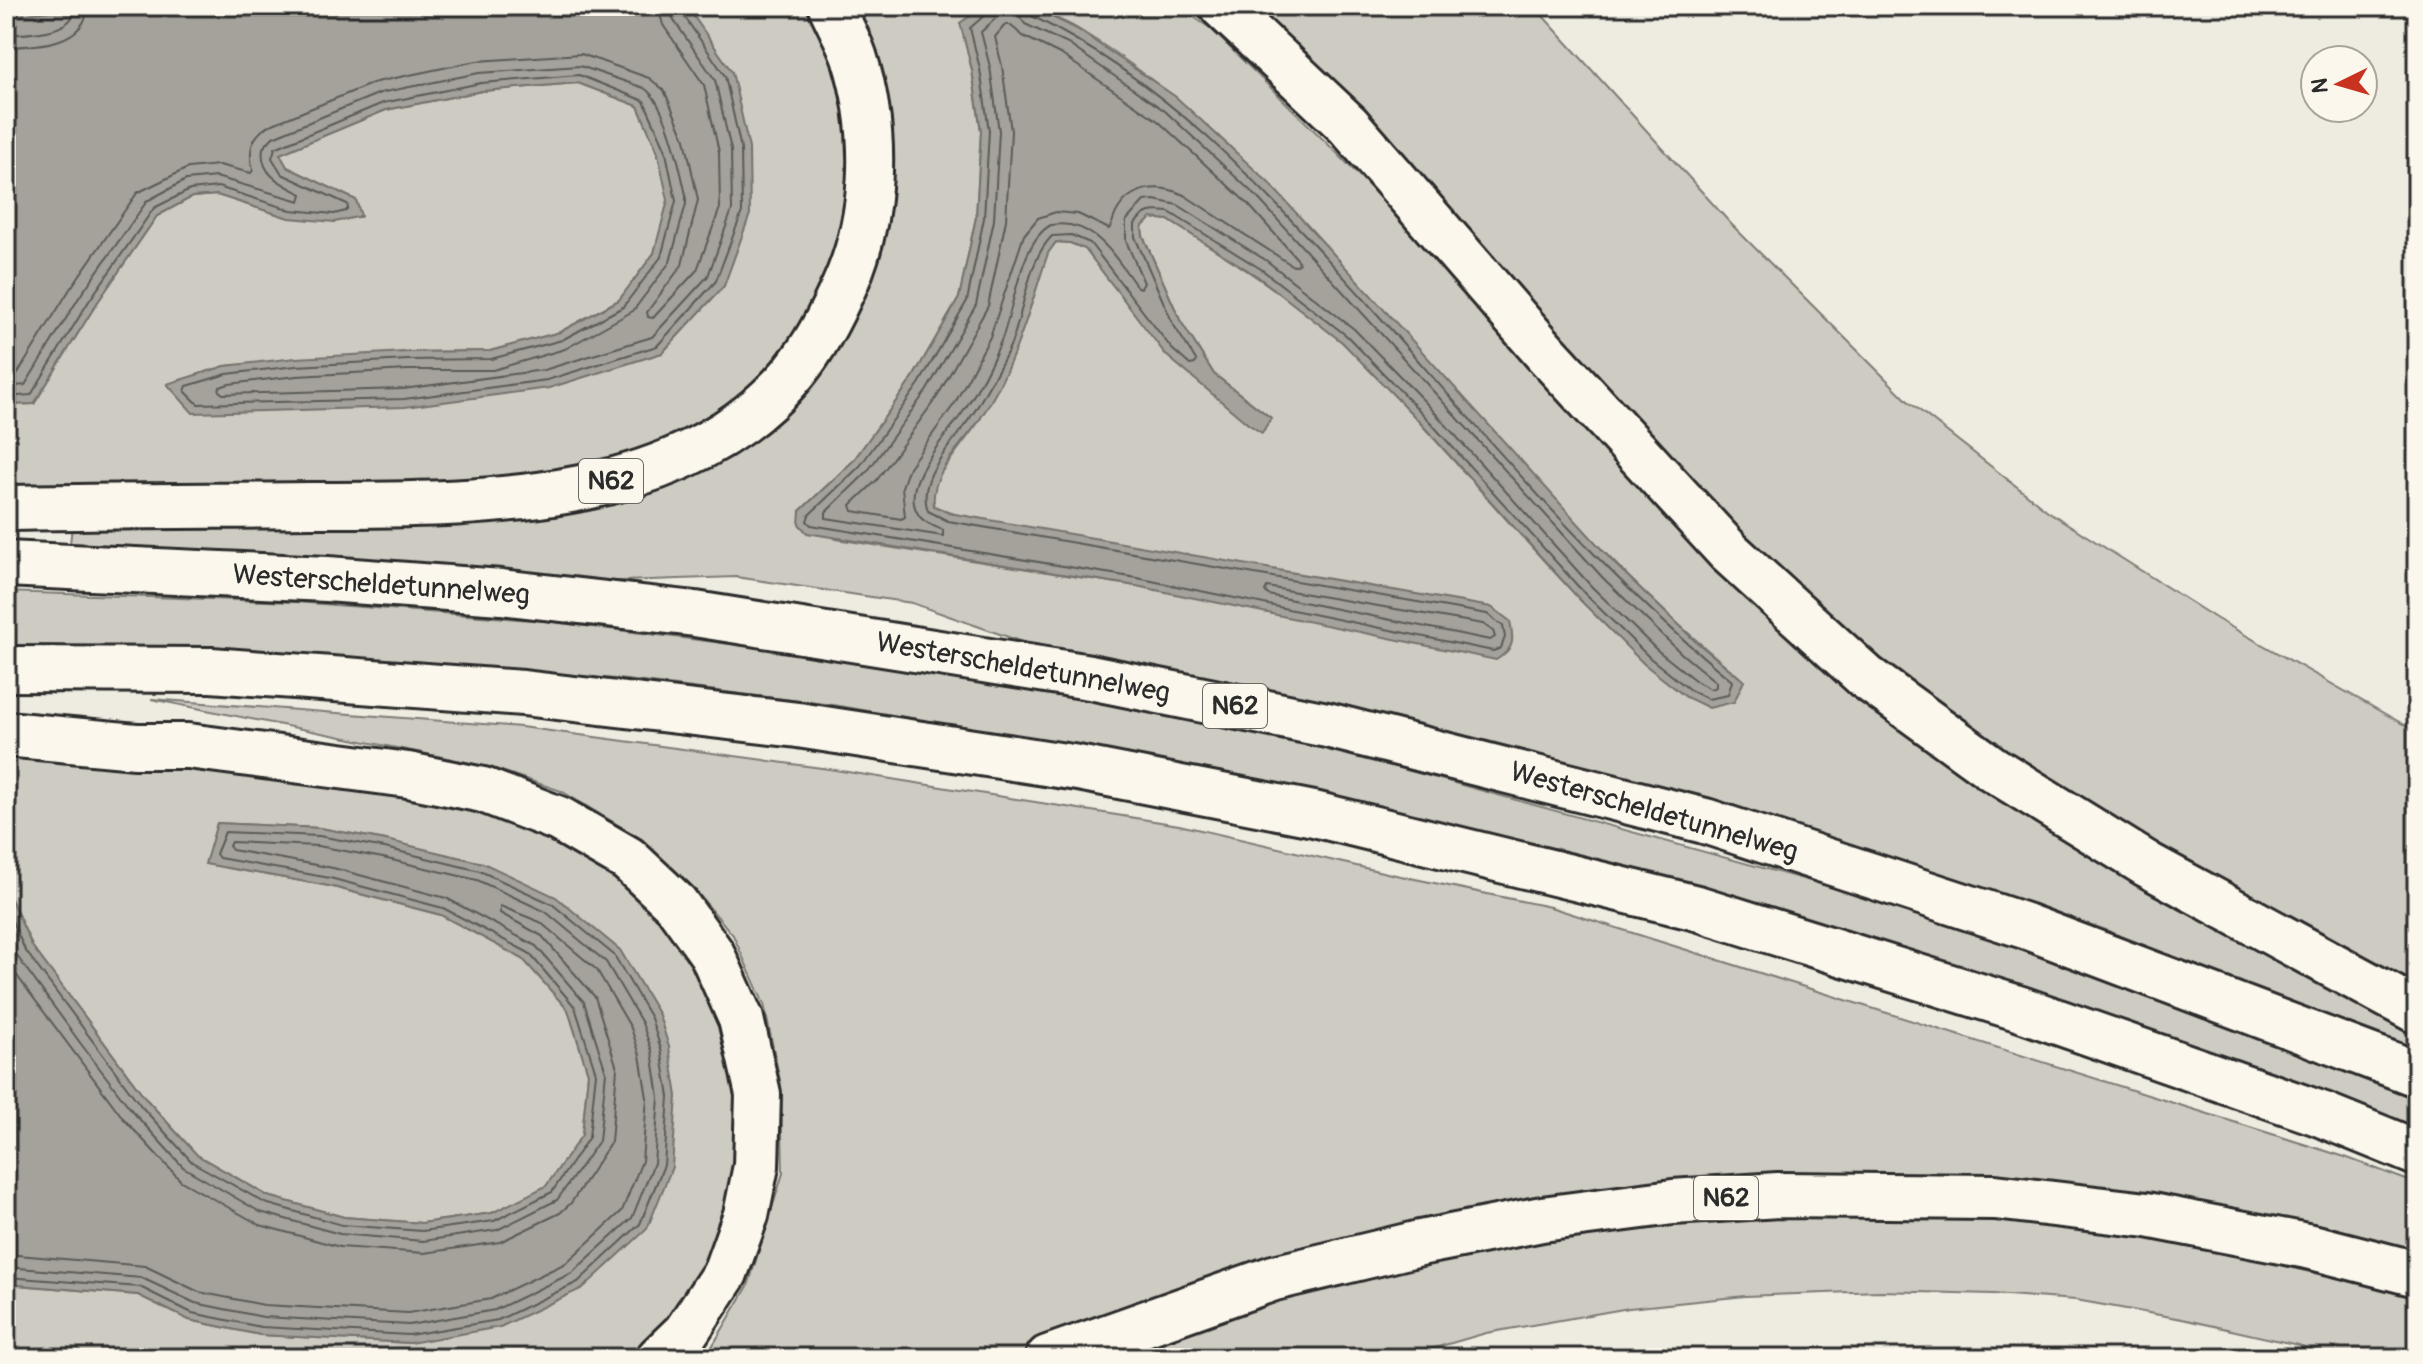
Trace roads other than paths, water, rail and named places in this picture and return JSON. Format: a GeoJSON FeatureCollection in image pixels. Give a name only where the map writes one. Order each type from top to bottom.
{"type":"FeatureCollection","features":[{"type":"Feature","properties":{"kind":"highway","name":"N62"},"geometry":{"type":"LineString","coordinates":[[6,508],[413,504],[555,494],[663,465],[713,440],[754,413],[790,377],[819,337],[846,284],[865,226],[871,181],[868,120],[854,56],[831,6]]}},
{"type":"Feature","properties":{"kind":"highway"},"geometry":{"type":"LineString","coordinates":[[1222,6],[1348,125],[1546,353],[1729,552],[1866,677],[1993,769],[2148,865],[2417,1011]]}},
{"type":"Feature","properties":{"kind":"highway","name":"Westerscheldetunnelweg"},"geometry":{"type":"LineString","coordinates":[[6,564],[327,579],[501,592],[680,613],[1090,677],[1312,722],[1705,821],[2025,926],[2417,1074]]}},
{"type":"Feature","properties":{"kind":"highway"},"geometry":{"type":"LineString","coordinates":[[6,669],[211,670],[539,695],[814,727],[1078,768],[1314,814],[1712,913],[2021,1009],[2321,1114],[2417,1153]]}},
{"type":"Feature","properties":{"kind":"highway"},"geometry":{"type":"LineString","coordinates":[[6,734],[136,746],[188,746],[364,769],[483,790],[559,819],[628,859],[666,895],[712,954],[741,1019],[758,1094],[756,1166],[746,1215],[725,1273],[686,1332],[659,1358]]}},
{"type":"Feature","properties":{"kind":"highway","name":"N62"},"geometry":{"type":"LineString","coordinates":[[1048,1358],[1274,1278],[1420,1243],[1542,1219],[1673,1202],[1778,1195],[1995,1197],[2147,1215],[2312,1247],[2417,1274]]}},
{"type":"Feature","properties":{"kind":"water"},"geometry":{"type":"Polygon","coordinates":[[[85,6],[688,8],[732,72],[749,148],[750,214],[724,286],[662,353],[549,388],[405,407],[193,413],[167,384],[225,366],[296,358],[490,351],[560,332],[619,300],[654,253],[668,200],[657,150],[638,106],[578,83],[482,91],[386,110],[280,154],[287,167],[356,200],[361,216],[335,222],[289,218],[217,195],[192,197],[157,216],[95,306],[34,404],[6,405],[6,17],[85,6]]]}},
{"type":"Feature","properties":{"kind":"water"},"geometry":{"type":"Polygon","coordinates":[[[984,6],[1029,6],[1077,29],[1176,97],[1269,183],[1616,565],[1694,640],[1744,681],[1734,702],[1709,708],[1686,697],[1644,664],[1579,599],[1414,416],[1342,342],[1257,276],[1168,220],[1151,218],[1142,227],[1143,236],[1180,320],[1214,374],[1271,418],[1262,433],[1166,355],[1085,249],[1056,242],[1048,253],[1019,340],[1001,382],[978,422],[941,472],[934,494],[934,506],[949,513],[1491,607],[1510,621],[1512,644],[1507,652],[1496,660],[1136,586],[807,533],[799,524],[800,511],[853,461],[912,379],[959,298],[976,217],[981,131],[972,70],[960,23],[984,6]]]}},
{"type":"Feature","properties":{"kind":"water"},"geometry":{"type":"Polygon","coordinates":[[[217,823],[320,828],[483,863],[556,897],[620,950],[659,1015],[669,1047],[677,1096],[672,1167],[647,1229],[583,1288],[500,1327],[410,1343],[260,1335],[189,1320],[138,1295],[6,1284],[6,888],[32,946],[147,1100],[197,1155],[268,1196],[344,1217],[422,1223],[492,1213],[546,1186],[582,1135],[588,1073],[568,1010],[523,959],[441,915],[329,886],[205,864],[217,823]]]}}]}
